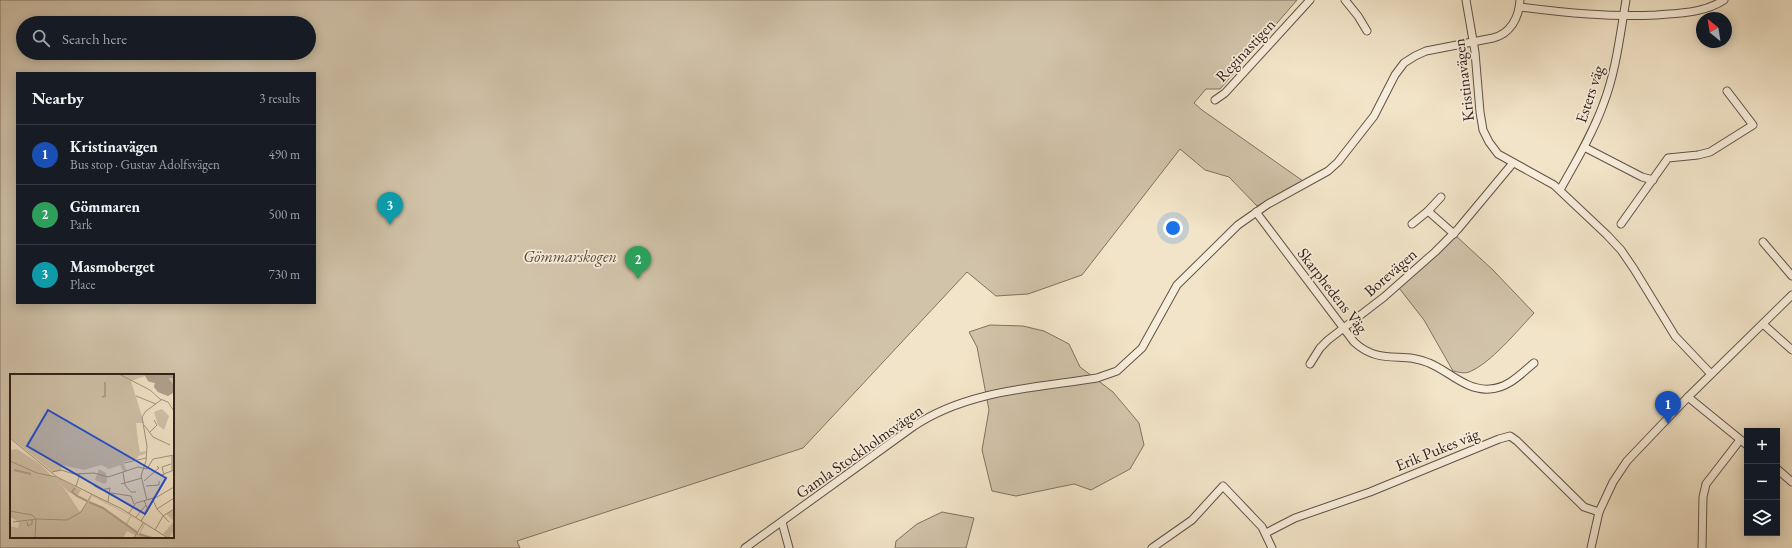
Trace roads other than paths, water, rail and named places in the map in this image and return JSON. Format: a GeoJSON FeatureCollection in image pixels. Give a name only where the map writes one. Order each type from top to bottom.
{"type":"FeatureCollection","features":[{"type":"Feature","properties":{"kind":"street","name":"Reginastigen"},"geometry":{"type":"LineString","coordinates":[[1215,100],[1225,93],[1310,0]]}},
{"type":"Feature","properties":{"kind":"street"},"geometry":{"type":"LineString","coordinates":[[1345,0],[1358,16],[1367,31]]}},
{"type":"Feature","properties":{"kind":"street","name":"Kristinavägen"},"geometry":{"type":"LineString","coordinates":[[1466,0],[1473,42],[1480,112],[1484,130],[1490,142],[1498,154],[1538,175],[1560,190],[1618,247],[1634,269],[1675,336],[1711,374]]}},
{"type":"Feature","properties":{"kind":"street","name":"Esters väg"},"geometry":{"type":"LineString","coordinates":[[1560,190],[1597,122],[1606,97],[1626,0]]}},
{"type":"Feature","properties":{"kind":"street"},"geometry":{"type":"LineString","coordinates":[[1520,4],[1591,16],[1623,16],[1686,13],[1704,9],[1724,0]]}},
{"type":"Feature","properties":{"kind":"street","name":"Gamla Stockholmsvägen"},"geometry":{"type":"LineString","coordinates":[[746,548],[914,426],[940,412],[964,402],[992,394],[1097,378],[1117,371],[1144,346],[1178,285],[1226,236],[1256,212],[1328,171],[1338,162],[1371,121],[1382,103],[1395,75],[1407,60],[1426,51],[1502,35],[1512,26],[1520,4]]}},
{"type":"Feature","properties":{"kind":"street"},"geometry":{"type":"LineString","coordinates":[[1621,224],[1668,158],[1698,155],[1710,152],[1753,125],[1727,91]]}},
{"type":"Feature","properties":{"kind":"street"},"geometry":{"type":"LineString","coordinates":[[1584,147],[1642,177],[1653,180]]}},
{"type":"Feature","properties":{"kind":"street","name":"Borevägen"},"geometry":{"type":"LineString","coordinates":[[1310,364],[1320,348],[1399,285],[1454,234],[1513,163]]}},
{"type":"Feature","properties":{"kind":"street","name":"Borevägen"},"geometry":{"type":"LineString","coordinates":[[1412,224],[1428,211],[1441,197]]}},
{"type":"Feature","properties":{"kind":"street"},"geometry":{"type":"LineString","coordinates":[[1428,211],[1454,234]]}},
{"type":"Feature","properties":{"kind":"street","name":"Skarphedens Väg"},"geometry":{"type":"LineString","coordinates":[[1256,212],[1354,342],[1367,352],[1393,358],[1425,361],[1456,379],[1478,388],[1492,389],[1502,387],[1534,362]]}},
{"type":"Feature","properties":{"kind":"street"},"geometry":{"type":"LineString","coordinates":[[1763,242],[1792,276]]}},
{"type":"Feature","properties":{"kind":"street"},"geometry":{"type":"LineString","coordinates":[[1591,548],[1599,512],[1613,482],[1627,461],[1688,397],[1792,295]]}},
{"type":"Feature","properties":{"kind":"street"},"geometry":{"type":"LineString","coordinates":[[1763,324],[1792,350]]}},
{"type":"Feature","properties":{"kind":"street"},"geometry":{"type":"LineString","coordinates":[[1688,397],[1744,443]]}},
{"type":"Feature","properties":{"kind":"street","name":"Erik Pukes väg"},"geometry":{"type":"LineString","coordinates":[[1266,533],[1296,518],[1370,492],[1499,439],[1510,436],[1517,440],[1584,507],[1599,512]]}},
{"type":"Feature","properties":{"kind":"street"},"geometry":{"type":"LineString","coordinates":[[1702,548],[1703,497],[1706,484],[1740,440]]}},
{"type":"Feature","properties":{"kind":"street"},"geometry":{"type":"LineString","coordinates":[[1780,472],[1792,482]]}},
{"type":"Feature","properties":{"kind":"street"},"geometry":{"type":"LineString","coordinates":[[1152,548],[1188,524],[1223,486],[1266,533],[1272,548]]}},
{"type":"Feature","properties":{"kind":"street"},"geometry":{"type":"LineString","coordinates":[[782,522],[789,548]]}},
{"type":"Feature","properties":{"kind":"place","name":"Masmoberget"},"geometry":{"type":"Point","coordinates":[390,225]}},
{"type":"Feature","properties":{"kind":"place","name":"Gömmaren"},"geometry":{"type":"Point","coordinates":[638,279]}},
{"type":"Feature","properties":{"kind":"place","name":"Kristinavägen"},"geometry":{"type":"Point","coordinates":[1668,424]}},
{"type":"Feature","properties":{"kind":"park label","name":"Gömmarskogen"},"geometry":{"type":"Point","coordinates":[570,256]}}]}
